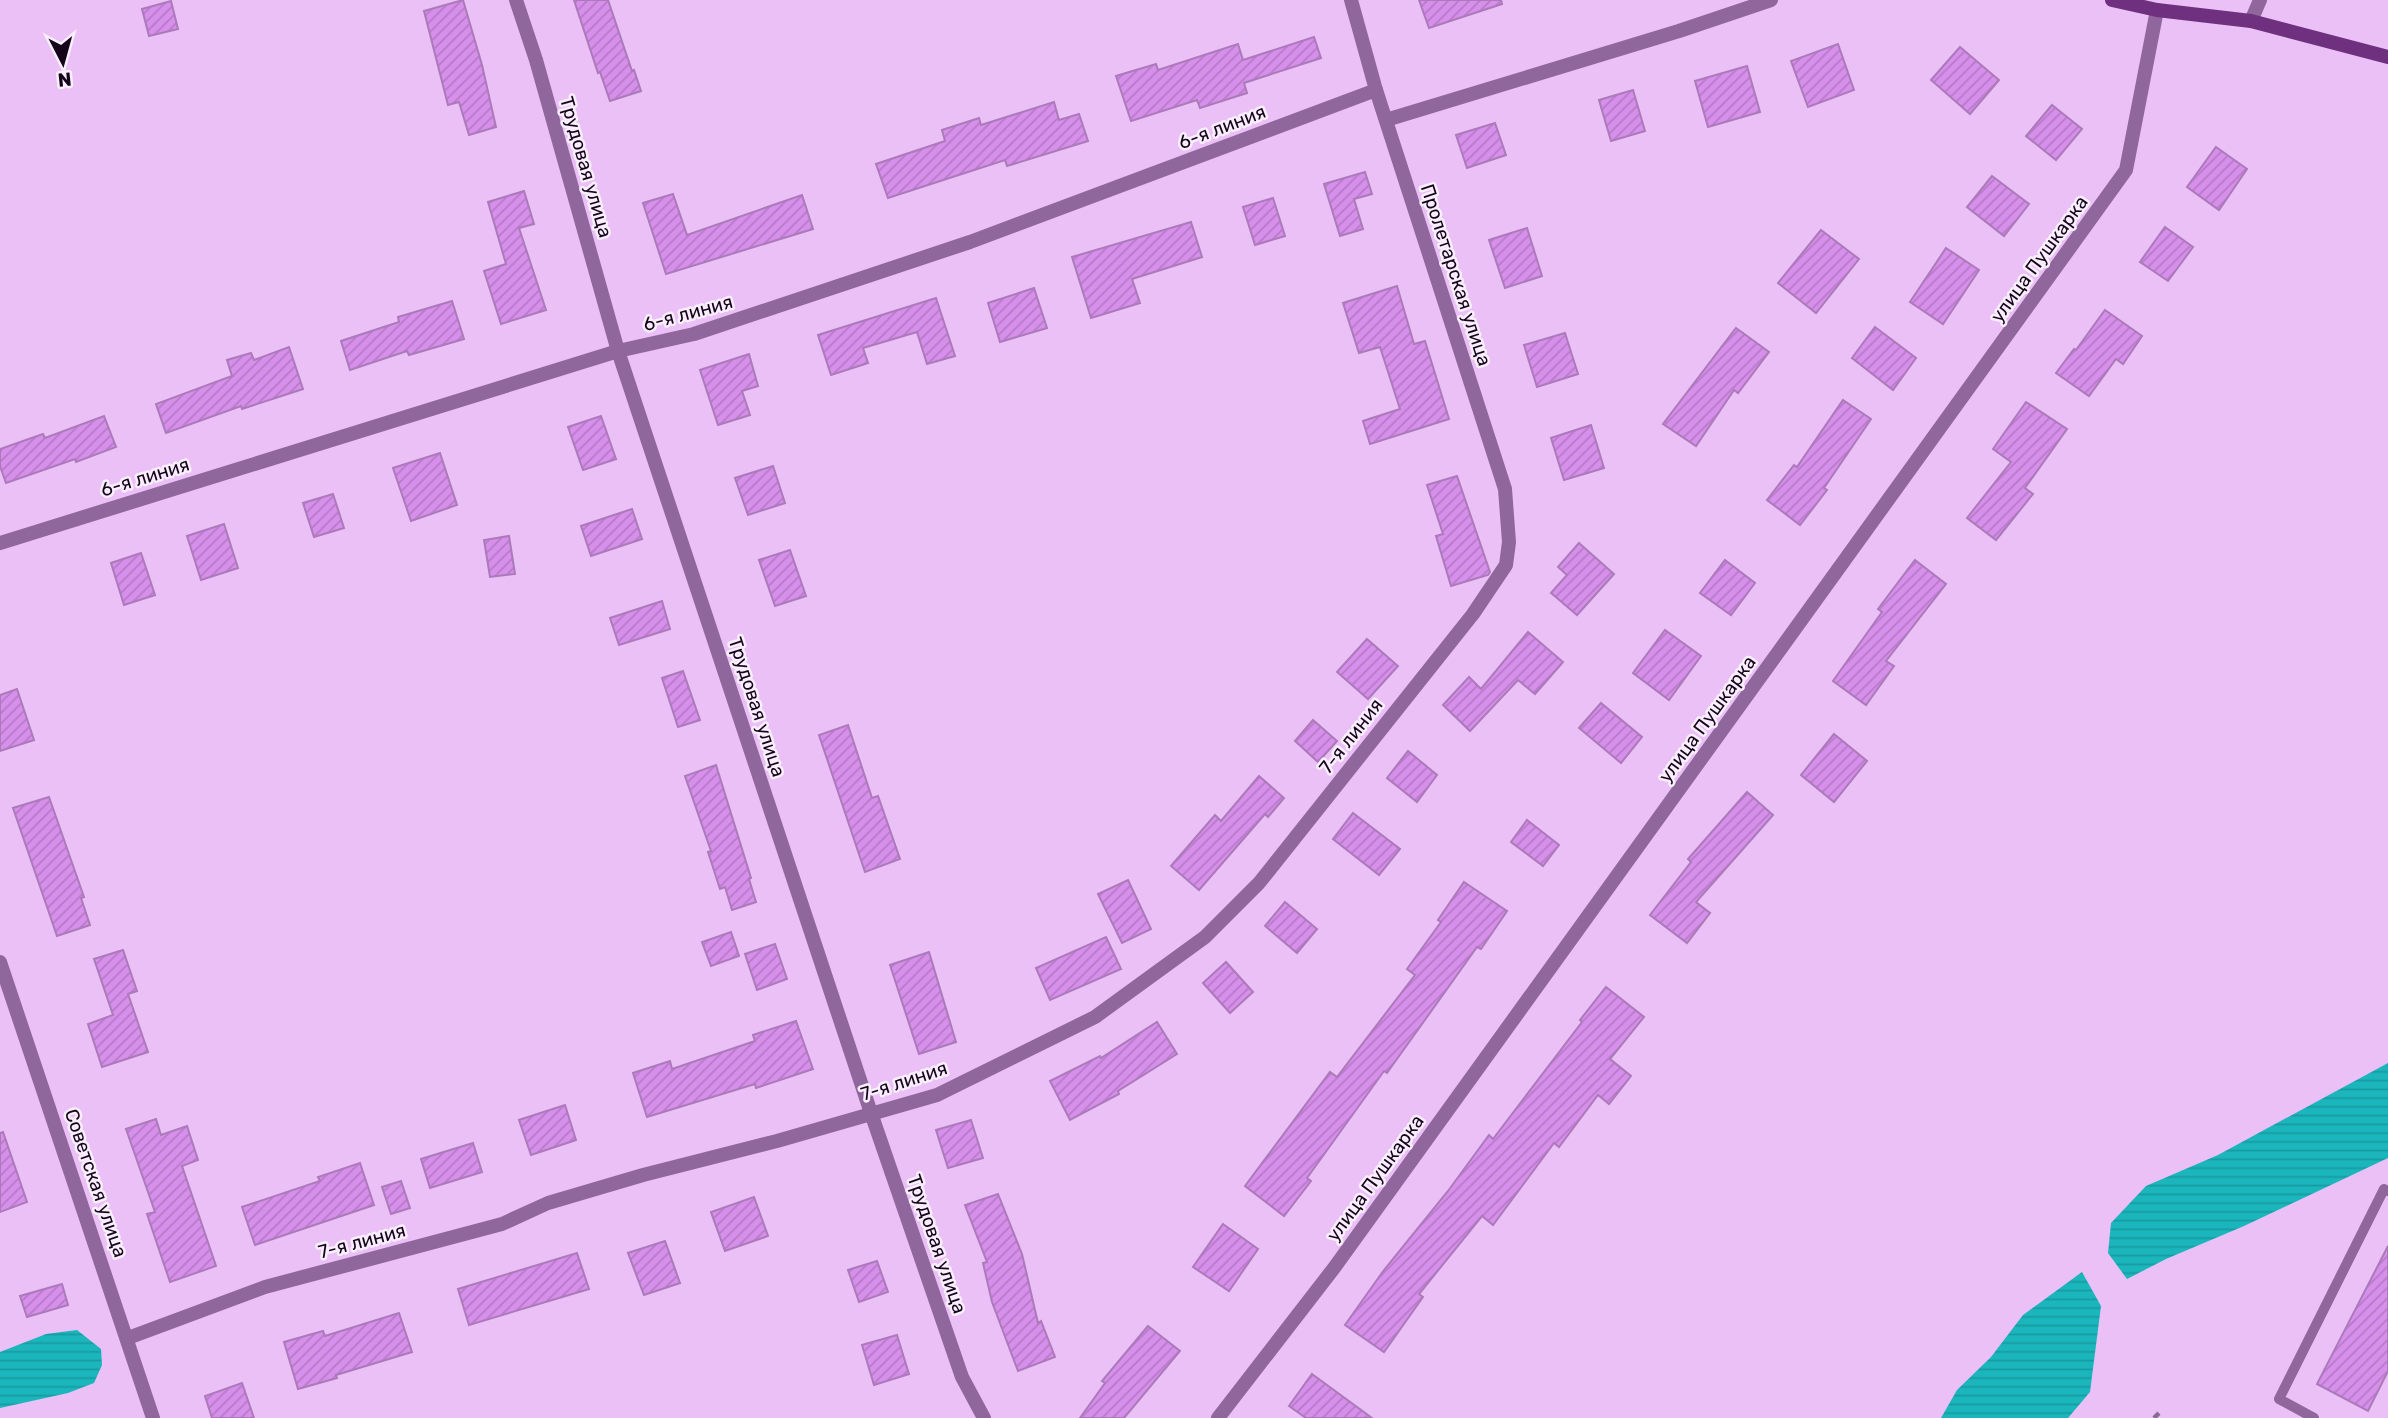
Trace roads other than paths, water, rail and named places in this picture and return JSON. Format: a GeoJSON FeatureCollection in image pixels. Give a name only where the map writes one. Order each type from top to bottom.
{"type":"FeatureCollection","features":[{"type":"Feature","properties":{"kind":"street","name":"Трудовая улица"},"geometry":{"type":"LineString","coordinates":[[516,0],[536,60],[618,351],[871,1113],[962,1377],[984,1418]]}},
{"type":"Feature","properties":{"kind":"street","name":"Пролетарская улица"},"geometry":{"type":"LineString","coordinates":[[1351,0],[1376,90],[1505,489],[1509,542],[1506,565]]}},
{"type":"Feature","properties":{"kind":"street"},"geometry":{"type":"LineString","coordinates":[[1386,120],[1771,0]]}},
{"type":"Feature","properties":{"kind":"street"},"geometry":{"type":"LineString","coordinates":[[2112,0],[2157,10],[2251,22],[2388,57]]}},
{"type":"Feature","properties":{"kind":"street"},"geometry":{"type":"LineString","coordinates":[[2251,22],[2260,0]]}},
{"type":"Feature","properties":{"kind":"street","name":"улица Пушкарка"},"geometry":{"type":"LineString","coordinates":[[1218,1418],[1334,1268],[2126,170],[2157,10]]}},
{"type":"Feature","properties":{"kind":"street","name":"6-я линия"},"geometry":{"type":"LineString","coordinates":[[0,543],[618,351],[694,334],[970,242],[1376,90]]}},
{"type":"Feature","properties":{"kind":"street","name":"7-я линия"},"geometry":{"type":"LineString","coordinates":[[128,1338],[265,1287],[502,1224],[548,1203],[937,1095],[1095,1017],[1205,937],[1259,883],[1473,614],[1506,565]]}},
{"type":"Feature","properties":{"kind":"street","name":"Советская улица"},"geometry":{"type":"LineString","coordinates":[[0,962],[153,1418]]}},
{"type":"Feature","properties":{"kind":"lane"},"geometry":{"type":"LineString","coordinates":[[2314,1418],[2279,1399],[2384,1189],[2388,1191]]}}]}
